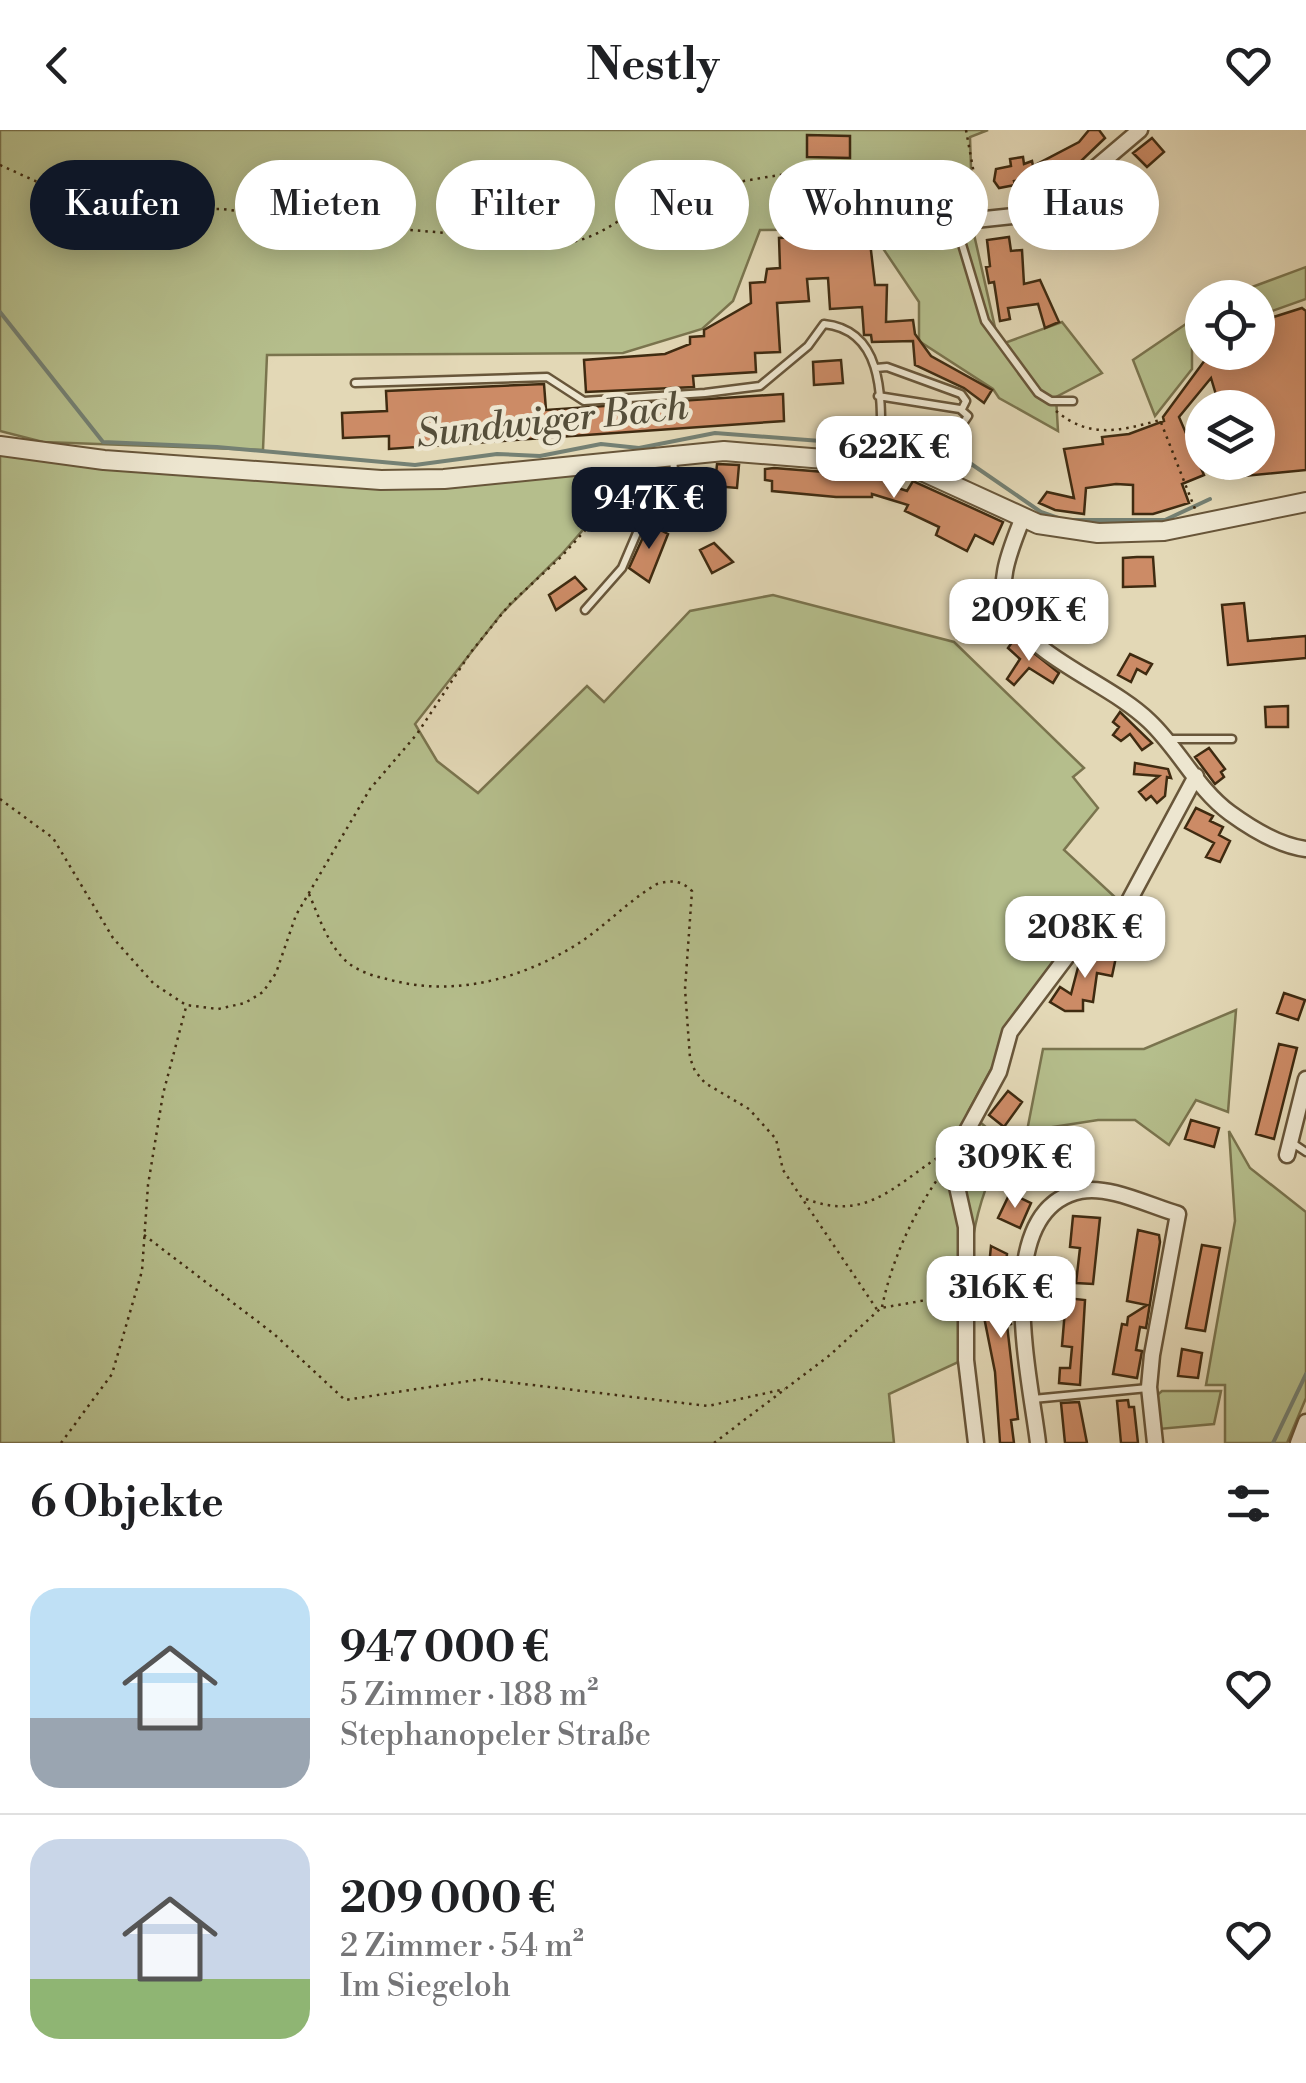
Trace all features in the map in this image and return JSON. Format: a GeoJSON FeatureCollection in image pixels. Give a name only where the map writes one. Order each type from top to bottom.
{"type":"FeatureCollection","features":[{"type":"Feature","properties":{"kind":"street"},"geometry":{"type":"LineString","coordinates":[[1106,160],[1140,130]]}},
{"type":"Feature","properties":{"kind":"street"},"geometry":{"type":"LineString","coordinates":[[0,446],[104,460],[381,480],[444,479],[724,451],[881,458],[930,472],[1052,528],[1098,533],[1164,531],[1306,502]]}},
{"type":"Feature","properties":{"kind":"street"},"geometry":{"type":"LineString","coordinates":[[1023,517],[1007,563],[1004,594],[1010,613],[1027,636],[1128,703],[1230,813],[1282,844],[1306,849]]}},
{"type":"Feature","properties":{"kind":"street"},"geometry":{"type":"LineString","coordinates":[[976,1443],[966,1360],[966,1227],[953,1153],[999,1072],[1010,1032],[1074,947],[1123,912],[1196,776]]}},
{"type":"Feature","properties":{"kind":"street"},"geometry":{"type":"LineString","coordinates":[[1288,1148],[1306,1079]]}},
{"type":"Feature","properties":{"kind":"street"},"geometry":{"type":"LineString","coordinates":[[1038,1443],[1020,1289],[1026,1254],[1039,1223],[1052,1205],[1081,1190],[1093,1190],[1178,1214],[1149,1388],[1155,1443]]}},
{"type":"Feature","properties":{"kind":"street"},"geometry":{"type":"LineString","coordinates":[[1298,1443],[1306,1422]]}},
{"type":"Feature","properties":{"kind":"lane"},"geometry":{"type":"LineString","coordinates":[[963,250],[984,321],[1000,346],[1042,395],[1052,401],[1073,401]]}},
{"type":"Feature","properties":{"kind":"lane"},"geometry":{"type":"LineString","coordinates":[[354,383],[547,377],[584,400],[706,394],[760,386],[808,346],[824,324],[857,336],[872,352],[881,458]]}},
{"type":"Feature","properties":{"kind":"lane"},"geometry":{"type":"LineString","coordinates":[[876,368],[887,367],[961,394],[966,401],[962,410]]}},
{"type":"Feature","properties":{"kind":"lane"},"geometry":{"type":"LineString","coordinates":[[878,396],[962,410],[968,416],[955,435],[880,423]]}},
{"type":"Feature","properties":{"kind":"lane"},"geometry":{"type":"LineString","coordinates":[[585,610],[622,568],[642,520],[665,497],[674,471],[667,457]]}},
{"type":"Feature","properties":{"kind":"lane"},"geometry":{"type":"LineString","coordinates":[[1165,739],[1232,739]]}},
{"type":"Feature","properties":{"kind":"lane"},"geometry":{"type":"LineString","coordinates":[[1288,1148],[1306,1152]]}},
{"type":"Feature","properties":{"kind":"lane"},"geometry":{"type":"LineString","coordinates":[[1033,1399],[1149,1388]]}},
{"type":"Feature","properties":{"kind":"path"},"geometry":{"type":"LineString","coordinates":[[966,130],[969,160]]}},
{"type":"Feature","properties":{"kind":"path"},"geometry":{"type":"LineString","coordinates":[[0,165],[76,199],[130,210],[222,209],[341,224],[563,243],[585,241],[648,205],[769,178]]}},
{"type":"Feature","properties":{"kind":"path"},"geometry":{"type":"LineString","coordinates":[[1042,395],[1070,422],[1099,432],[1160,420],[1200,524]]}},
{"type":"Feature","properties":{"kind":"path"},"geometry":{"type":"LineString","coordinates":[[0,799],[53,838],[139,972],[186,1005],[218,1009],[245,1003],[263,992],[276,973],[296,916],[370,789],[418,734],[471,652],[510,604],[561,557],[618,494],[660,470],[667,457]]}},
{"type":"Feature","properties":{"kind":"path"},"geometry":{"type":"LineString","coordinates":[[309,892],[331,943],[348,962],[373,976],[403,984],[451,989],[483,982],[570,949],[657,884],[668,880],[685,884],[692,891],[685,989],[694,1071],[705,1083],[749,1109],[776,1140],[783,1170],[866,1299],[880,1309]]}},
{"type":"Feature","properties":{"kind":"path"},"geometry":{"type":"LineString","coordinates":[[62,1443],[112,1374],[142,1271],[163,1094],[186,1005]]}},
{"type":"Feature","properties":{"kind":"path"},"geometry":{"type":"LineString","coordinates":[[880,1309],[906,1233],[953,1153]]}},
{"type":"Feature","properties":{"kind":"path"},"geometry":{"type":"LineString","coordinates":[[806,1198],[832,1209],[850,1208],[953,1153]]}},
{"type":"Feature","properties":{"kind":"path"},"geometry":{"type":"LineString","coordinates":[[144,1235],[274,1334],[345,1400],[482,1379],[708,1406],[784,1389]]}},
{"type":"Feature","properties":{"kind":"path"},"geometry":{"type":"LineString","coordinates":[[714,1443],[790,1386],[880,1309],[966,1293]]}},
{"type":"Feature","properties":{"kind":"green space"},"geometry":{"type":"Polygon","coordinates":[[[0,130],[988,130],[970,137],[971,160],[769,160],[769,230],[760,230],[733,301],[702,329],[623,353],[267,355],[263,450],[43,442],[0,431],[0,130]]]}},
{"type":"Feature","properties":{"kind":"green space"},"geometry":{"type":"Polygon","coordinates":[[[884,250],[978,250],[999,345],[1062,322],[1102,373],[1056,397],[1058,431],[999,398],[993,389],[919,341],[919,302],[884,250]]]}},
{"type":"Feature","properties":{"kind":"green space"},"geometry":{"type":"Polygon","coordinates":[[[1306,267],[1306,299],[1275,310],[1275,280],[1271,280],[1306,267]]]}},
{"type":"Feature","properties":{"kind":"green space"},"geometry":{"type":"Polygon","coordinates":[[[1185,325],[1185,370],[1191,370],[1155,416],[1133,360],[1185,325]]]}},
{"type":"Feature","properties":{"kind":"green space"},"geometry":{"type":"Polygon","coordinates":[[[0,452],[337,484],[447,488],[639,466],[561,555],[502,613],[415,724],[437,761],[478,793],[587,686],[604,702],[690,611],[773,595],[954,642],[1084,768],[1073,777],[1098,808],[1064,850],[1117,899],[1072,939],[1033,991],[968,1112],[1006,1144],[983,1197],[971,1249],[965,1359],[889,1394],[894,1443],[0,1443],[0,452]]]}},
{"type":"Feature","properties":{"kind":"green space"},"geometry":{"type":"Polygon","coordinates":[[[1236,1010],[1228,1112],[1196,1100],[1169,1145],[1135,1120],[1098,1120],[1027,1131],[1043,1049],[1144,1049],[1236,1010]]]}},
{"type":"Feature","properties":{"kind":"green space"},"geometry":{"type":"Polygon","coordinates":[[[1229,1131],[1250,1168],[1306,1212],[1306,1398],[1287,1443],[1225,1443],[1225,1385],[1206,1385],[1235,1221],[1229,1131]]]}},
{"type":"Feature","properties":{"kind":"green space"},"geometry":{"type":"Polygon","coordinates":[[[1162,1391],[1221,1391],[1214,1424],[1159,1429],[1156,1396],[1162,1391]]]}},
{"type":"Feature","properties":{"kind":"building"},"geometry":{"type":"Polygon","coordinates":[[[1089,130],[1099,130],[1105,138],[1082,160],[1044,160],[1079,142],[1089,130]]]}},
{"type":"Feature","properties":{"kind":"building"},"geometry":{"type":"Polygon","coordinates":[[[807,135],[850,136],[850,158],[807,157],[807,135]]]}},
{"type":"Feature","properties":{"kind":"building"},"geometry":{"type":"Polygon","coordinates":[[[1152,138],[1164,152],[1155,160],[1140,160],[1133,153],[1152,138]]]}},
{"type":"Feature","properties":{"kind":"building"},"geometry":{"type":"Polygon","coordinates":[[[1008,167],[1008,186],[999,188],[994,181],[996,169],[1008,167]]]}},
{"type":"Feature","properties":{"kind":"building"},"geometry":{"type":"Polygon","coordinates":[[[1008,237],[1008,250],[1022,250],[1024,284],[1040,280],[1059,322],[1045,328],[1038,304],[1008,308],[1010,319],[1000,321],[994,282],[989,283],[986,267],[990,266],[988,240],[1008,237]]]}},
{"type":"Feature","properties":{"kind":"building"},"geometry":{"type":"Polygon","coordinates":[[[779,250],[871,250],[875,285],[887,285],[886,322],[913,320],[915,334],[931,356],[992,390],[984,403],[964,388],[915,365],[913,341],[872,342],[871,335],[864,335],[862,307],[830,309],[828,278],[807,279],[809,301],[777,303],[780,352],[755,353],[756,372],[693,376],[694,387],[586,392],[584,360],[665,354],[690,344],[690,337],[704,336],[704,330],[751,303],[750,283],[765,282],[767,269],[780,268],[779,250]]]}},
{"type":"Feature","properties":{"kind":"building"},"geometry":{"type":"Polygon","coordinates":[[[1302,308],[1306,311],[1306,470],[1275,473],[1275,390],[1215,390],[1211,378],[1201,390],[1185,390],[1185,410],[1179,417],[1185,431],[1185,480],[1192,480],[1182,484],[1189,503],[1153,514],[1133,514],[1133,485],[1116,484],[1086,488],[1084,514],[1055,510],[1039,503],[1047,492],[1074,498],[1064,449],[1103,444],[1102,437],[1129,434],[1164,421],[1163,417],[1198,370],[1275,370],[1275,317],[1302,308]]]}},
{"type":"Feature","properties":{"kind":"building"},"geometry":{"type":"Polygon","coordinates":[[[841,360],[843,383],[814,385],[813,362],[841,360]]]}},
{"type":"Feature","properties":{"kind":"building"},"geometry":{"type":"Polygon","coordinates":[[[544,384],[546,410],[783,394],[784,421],[389,449],[389,436],[343,438],[342,413],[387,411],[386,391],[544,384]]]}},
{"type":"Feature","properties":{"kind":"building"},"geometry":{"type":"Polygon","coordinates":[[[717,464],[739,465],[737,488],[715,486],[717,464]]]}},
{"type":"Feature","properties":{"kind":"building"},"geometry":{"type":"Polygon","coordinates":[[[765,469],[888,477],[886,484],[907,491],[913,481],[1003,522],[993,544],[975,535],[967,551],[936,535],[939,527],[905,511],[908,505],[872,494],[836,497],[772,491],[772,481],[765,480],[765,469]]]}},
{"type":"Feature","properties":{"kind":"building"},"geometry":{"type":"Polygon","coordinates":[[[649,524],[668,534],[649,582],[629,568],[649,524]]]}},
{"type":"Feature","properties":{"kind":"building"},"geometry":{"type":"Polygon","coordinates":[[[714,543],[733,562],[712,573],[700,550],[714,543]]]}},
{"type":"Feature","properties":{"kind":"building"},"geometry":{"type":"Polygon","coordinates":[[[1153,557],[1155,586],[1123,587],[1123,558],[1153,557]]]}},
{"type":"Feature","properties":{"kind":"building"},"geometry":{"type":"Polygon","coordinates":[[[575,577],[586,589],[556,610],[549,595],[575,577]]]}},
{"type":"Feature","properties":{"kind":"building"},"geometry":{"type":"Polygon","coordinates":[[[1244,603],[1248,641],[1306,636],[1306,658],[1228,665],[1222,605],[1244,603]]]}},
{"type":"Feature","properties":{"kind":"building"},"geometry":{"type":"Polygon","coordinates":[[[1015,638],[1059,673],[1053,683],[1029,668],[1014,685],[1007,679],[1020,659],[1008,648],[1015,638]]]}},
{"type":"Feature","properties":{"kind":"building"},"geometry":{"type":"Polygon","coordinates":[[[1130,654],[1152,664],[1146,674],[1137,669],[1131,682],[1118,675],[1130,654]]]}},
{"type":"Feature","properties":{"kind":"building"},"geometry":{"type":"Polygon","coordinates":[[[1288,706],[1288,727],[1266,727],[1265,707],[1288,706]]]}},
{"type":"Feature","properties":{"kind":"building"},"geometry":{"type":"Polygon","coordinates":[[[1120,712],[1152,743],[1142,750],[1130,734],[1121,741],[1113,735],[1119,727],[1113,722],[1120,712]]]}},
{"type":"Feature","properties":{"kind":"building"},"geometry":{"type":"Polygon","coordinates":[[[1209,748],[1225,769],[1221,772],[1224,777],[1215,784],[1195,757],[1209,748]]]}},
{"type":"Feature","properties":{"kind":"building"},"geometry":{"type":"Polygon","coordinates":[[[1135,763],[1168,769],[1171,778],[1167,777],[1165,796],[1157,803],[1151,796],[1146,800],[1139,792],[1159,776],[1134,774],[1135,763]]]}},
{"type":"Feature","properties":{"kind":"building"},"geometry":{"type":"Polygon","coordinates":[[[1196,808],[1213,816],[1210,821],[1223,827],[1219,835],[1230,841],[1220,862],[1206,857],[1214,843],[1185,828],[1196,808]]]}},
{"type":"Feature","properties":{"kind":"building"},"geometry":{"type":"Polygon","coordinates":[[[1089,951],[1116,957],[1112,976],[1097,973],[1093,1002],[1083,1000],[1083,1011],[1065,1011],[1050,1002],[1060,987],[1071,994],[1081,956],[1089,951]]]}},
{"type":"Feature","properties":{"kind":"building"},"geometry":{"type":"Polygon","coordinates":[[[1284,993],[1305,1000],[1298,1020],[1277,1013],[1284,993]]]}},
{"type":"Feature","properties":{"kind":"building"},"geometry":{"type":"Polygon","coordinates":[[[1279,1044],[1297,1048],[1274,1139],[1256,1134],[1279,1044]]]}},
{"type":"Feature","properties":{"kind":"building"},"geometry":{"type":"Polygon","coordinates":[[[1008,1091],[1022,1102],[1004,1127],[989,1115],[1008,1091]]]}},
{"type":"Feature","properties":{"kind":"building"},"geometry":{"type":"Polygon","coordinates":[[[1191,1120],[1219,1128],[1214,1147],[1185,1139],[1191,1120]]]}},
{"type":"Feature","properties":{"kind":"building"},"geometry":{"type":"Polygon","coordinates":[[[1010,1193],[1031,1203],[1020,1228],[998,1218],[1010,1193]]]}},
{"type":"Feature","properties":{"kind":"building"},"geometry":{"type":"Polygon","coordinates":[[[1073,1216],[1100,1218],[1093,1284],[1076,1283],[1080,1248],[1070,1247],[1073,1216]]]}},
{"type":"Feature","properties":{"kind":"building"},"geometry":{"type":"Polygon","coordinates":[[[1138,1230],[1159,1235],[1160,1242],[1146,1328],[1140,1327],[1136,1350],[1142,1351],[1137,1378],[1113,1374],[1122,1324],[1127,1325],[1128,1317],[1147,1305],[1127,1301],[1138,1230]]]}},
{"type":"Feature","properties":{"kind":"building"},"geometry":{"type":"Polygon","coordinates":[[[1202,1245],[1220,1248],[1205,1331],[1186,1328],[1202,1245]]]}},
{"type":"Feature","properties":{"kind":"building"},"geometry":{"type":"Polygon","coordinates":[[[991,1246],[1007,1254],[1006,1263],[1011,1264],[1011,1324],[1007,1325],[1018,1419],[1011,1420],[1014,1443],[1000,1443],[995,1372],[984,1317],[991,1246]]]}},
{"type":"Feature","properties":{"kind":"building"},"geometry":{"type":"Polygon","coordinates":[[[1066,1298],[1085,1300],[1080,1385],[1059,1383],[1060,1368],[1070,1368],[1072,1347],[1062,1346],[1066,1298]]]}},
{"type":"Feature","properties":{"kind":"building"},"geometry":{"type":"Polygon","coordinates":[[[1182,1349],[1202,1353],[1198,1378],[1178,1376],[1182,1349]]]}},
{"type":"Feature","properties":{"kind":"building"},"geometry":{"type":"Polygon","coordinates":[[[1128,1400],[1129,1407],[1134,1407],[1138,1443],[1121,1443],[1117,1401],[1128,1400]]]}},
{"type":"Feature","properties":{"kind":"building"},"geometry":{"type":"Polygon","coordinates":[[[1079,1402],[1087,1443],[1065,1443],[1061,1403],[1079,1402]]]}},
{"type":"Feature","properties":{"kind":"waterway","name":"Sundwiger Bach"},"geometry":{"type":"LineString","coordinates":[[0,312],[103,442],[217,447],[415,465],[497,454],[540,456],[601,444],[639,448],[715,433],[873,445],[964,459],[1041,512],[1058,518]]}},
{"type":"Feature","properties":{"kind":"waterway","name":"Sundwiger Bach"},"geometry":{"type":"LineString","coordinates":[[1068,520],[1165,520],[1210,499]]}},
{"type":"Feature","properties":{"kind":"waterway"},"geometry":{"type":"LineString","coordinates":[[1273,1443],[1306,1374]]}}]}
